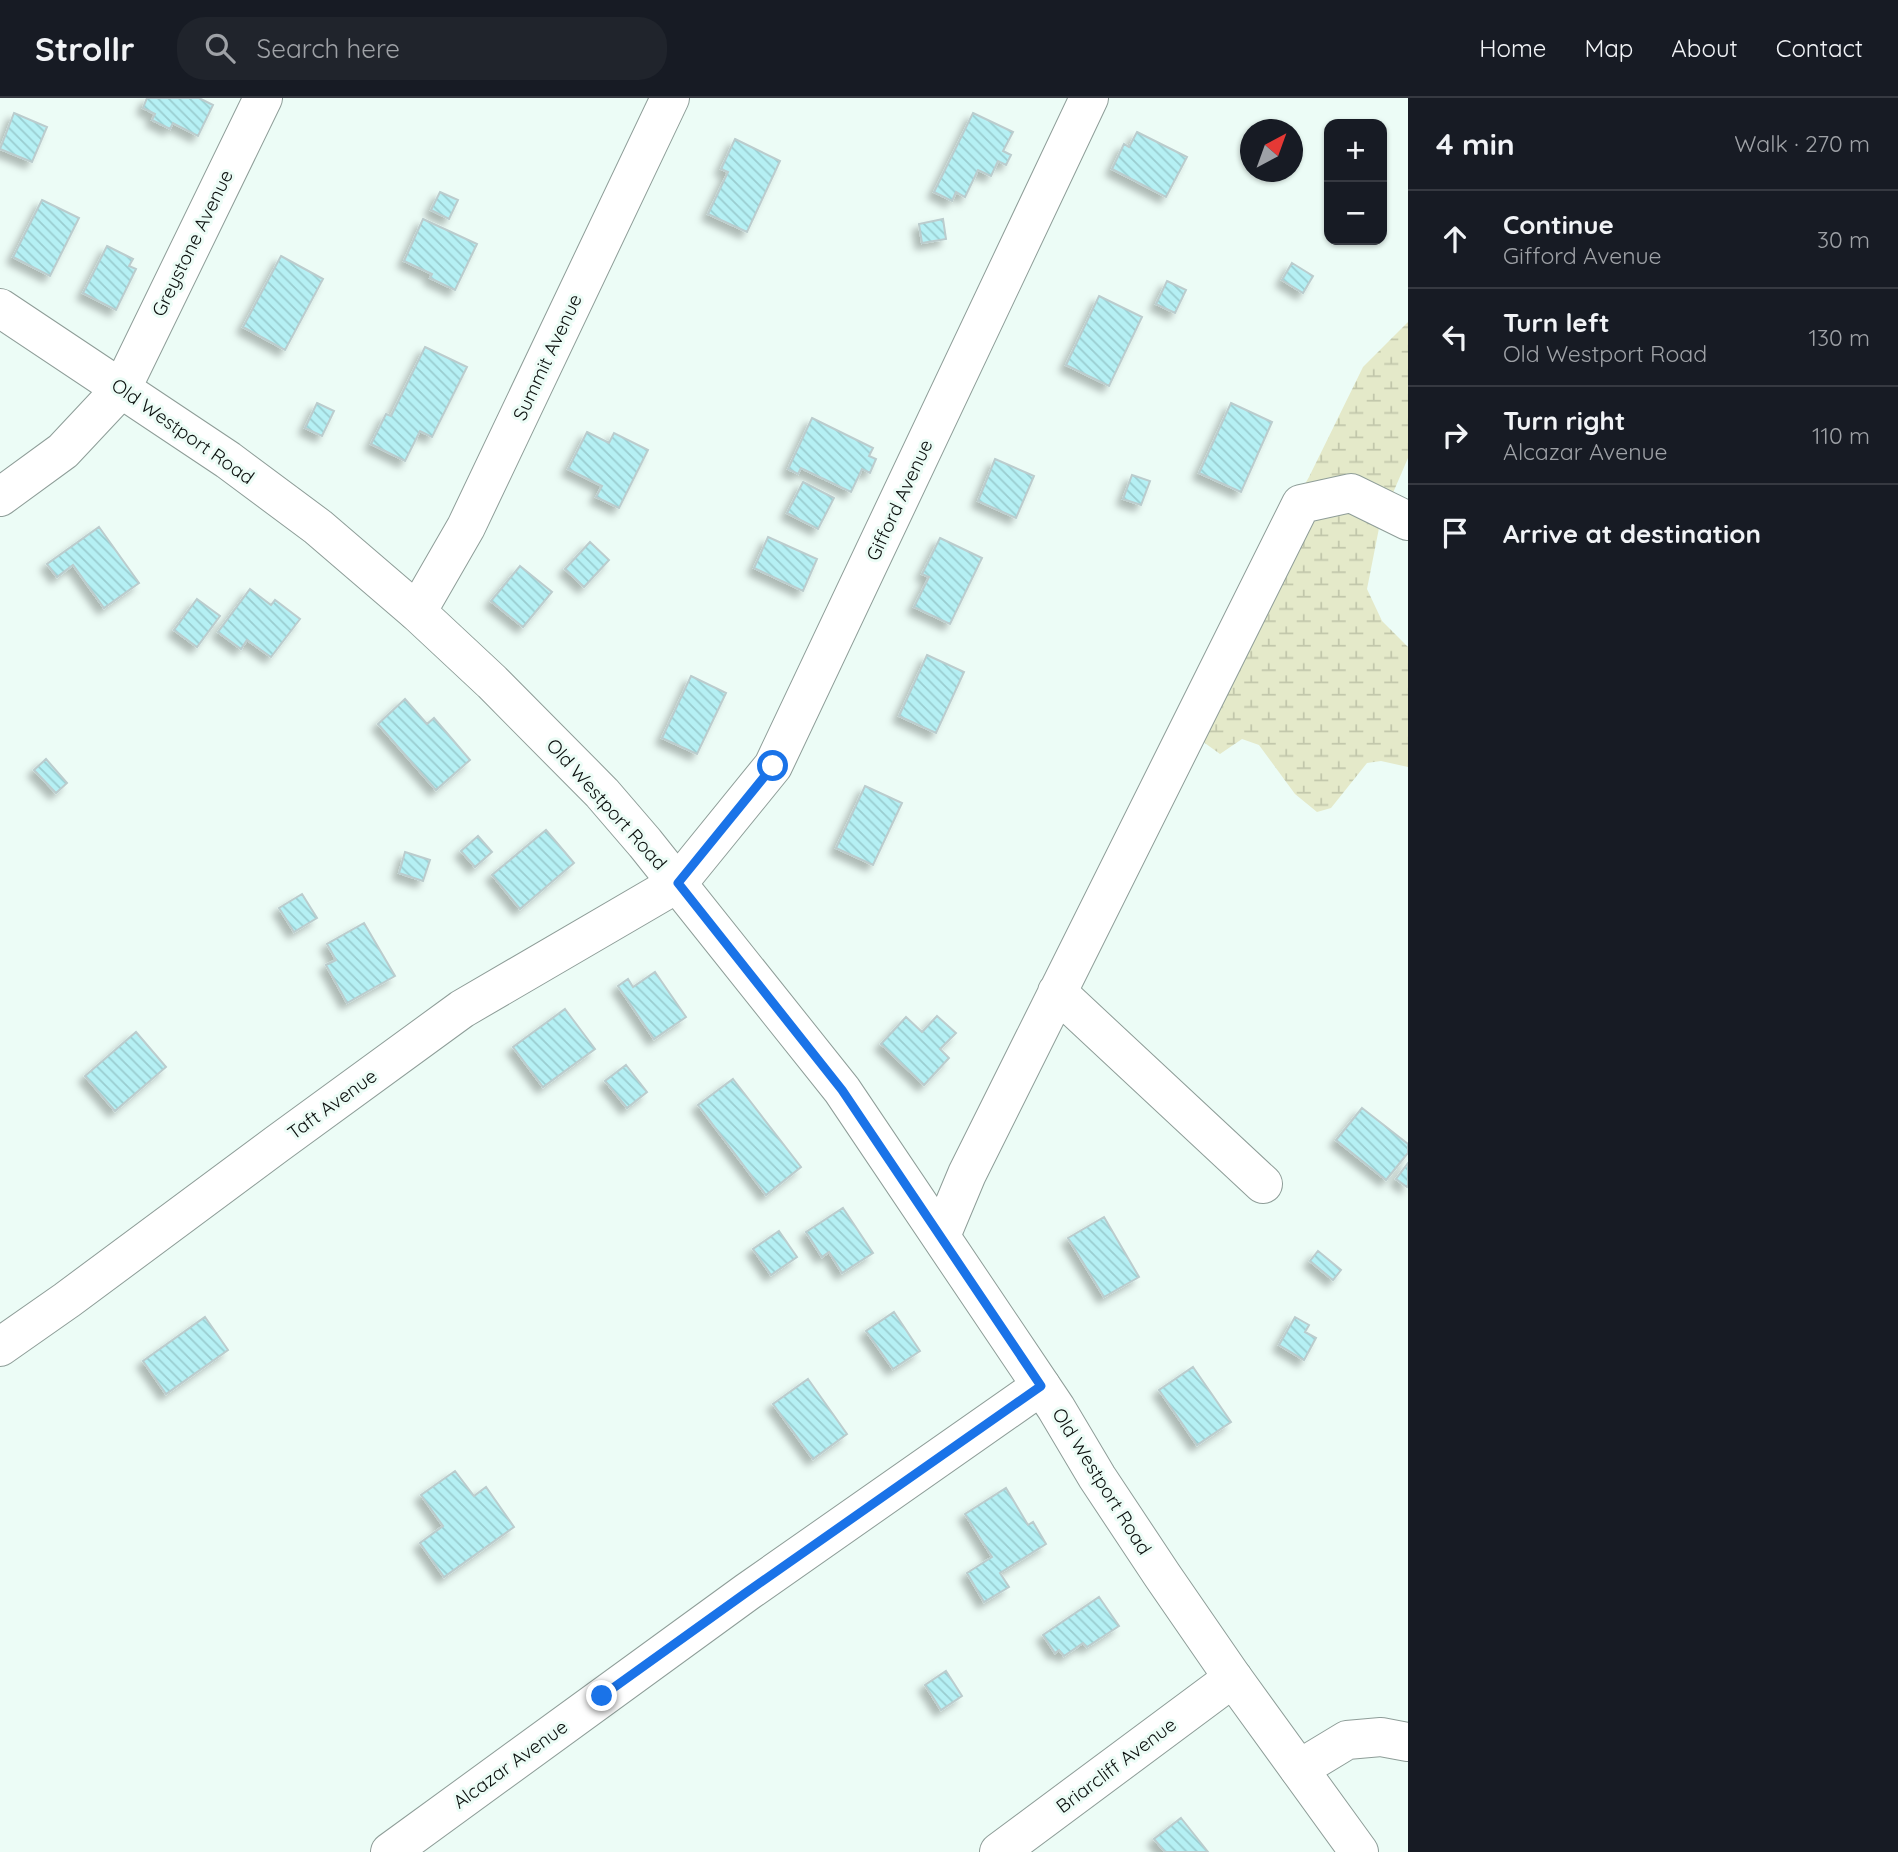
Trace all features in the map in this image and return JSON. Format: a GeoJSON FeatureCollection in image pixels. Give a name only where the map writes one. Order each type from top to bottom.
{"type":"FeatureCollection","features":[{"type":"Feature","properties":{"kind":"street","name":"Greystone Avenue"},"geometry":{"type":"LineString","coordinates":[[0,497],[63,451],[122,388],[263,98]]}},
{"type":"Feature","properties":{"kind":"street","name":"Summit Avenue"},"geometry":{"type":"LineString","coordinates":[[417,612],[466,527],[670,98]]}},
{"type":"Feature","properties":{"kind":"street","name":"Gifford Avenue"},"geometry":{"type":"LineString","coordinates":[[678,883],[773,766],[1089,98]]}},
{"type":"Feature","properties":{"kind":"street","name":"Old Westport Road"},"geometry":{"type":"LineString","coordinates":[[0,308],[228,460],[318,527],[492,681],[602,793],[678,883],[842,1090],[1233,1678],[1359,1852]]}},
{"type":"Feature","properties":{"kind":"street"},"geometry":{"type":"LineString","coordinates":[[941,1236],[967,1174],[1301,504],[1351,493],[1408,521]]}},
{"type":"Feature","properties":{"kind":"street","name":"Taft Avenue"},"geometry":{"type":"LineString","coordinates":[[0,1347],[462,1009],[678,883]]}},
{"type":"Feature","properties":{"kind":"street"},"geometry":{"type":"LineString","coordinates":[[1057,992],[1263,1184]]}},
{"type":"Feature","properties":{"kind":"street","name":"Alcazar Avenue"},"geometry":{"type":"LineString","coordinates":[[390,1852],[747,1592],[1041,1386]]}},
{"type":"Feature","properties":{"kind":"street","name":"Briarcliff Avenue"},"geometry":{"type":"LineString","coordinates":[[999,1852],[1233,1678]]}},
{"type":"Feature","properties":{"kind":"street"},"geometry":{"type":"LineString","coordinates":[[1299,1769],[1347,1740],[1381,1737],[1408,1742]]}},
{"type":"Feature","properties":{"kind":"green space"},"geometry":{"type":"Polygon","coordinates":[[[1408,322],[1408,458],[1380,523],[1367,589],[1382,621],[1408,647],[1408,767],[1381,761],[1367,763],[1331,808],[1317,812],[1295,794],[1259,745],[1242,739],[1220,754],[1202,741],[1230,614],[1309,477],[1363,367],[1408,322]]]}},
{"type":"Feature","properties":{"kind":"building"},"geometry":{"type":"Polygon","coordinates":[[[147,98],[199,98],[213,105],[198,136],[173,123],[170,129],[152,120],[155,114],[143,108],[147,98]]]}},
{"type":"Feature","properties":{"kind":"building"},"geometry":{"type":"Polygon","coordinates":[[[14,113],[47,127],[32,162],[0,149],[14,113]]]}},
{"type":"Feature","properties":{"kind":"building"},"geometry":{"type":"Polygon","coordinates":[[[973,113],[1013,132],[1003,151],[1011,155],[1006,165],[998,161],[991,176],[978,170],[965,197],[956,192],[952,201],[934,192],[973,113]]]}},
{"type":"Feature","properties":{"kind":"building"},"geometry":{"type":"Polygon","coordinates":[[[1137,132],[1187,157],[1166,197],[1112,169],[1124,144],[1129,147],[1137,132]]]}},
{"type":"Feature","properties":{"kind":"building"},"geometry":{"type":"Polygon","coordinates":[[[735,139],[780,161],[747,232],[708,214],[728,172],[721,169],[735,139]]]}},
{"type":"Feature","properties":{"kind":"building"},"geometry":{"type":"Polygon","coordinates":[[[440,192],[458,200],[449,219],[431,210],[440,192]]]}},
{"type":"Feature","properties":{"kind":"building"},"geometry":{"type":"Polygon","coordinates":[[[42,200],[79,218],[50,276],[13,257],[42,200]]]}},
{"type":"Feature","properties":{"kind":"building"},"geometry":{"type":"Polygon","coordinates":[[[423,219],[477,244],[455,290],[430,278],[432,274],[404,261],[423,219]]]}},
{"type":"Feature","properties":{"kind":"building"},"geometry":{"type":"Polygon","coordinates":[[[943,219],[946,239],[922,243],[919,224],[943,219]]]}},
{"type":"Feature","properties":{"kind":"building"},"geometry":{"type":"Polygon","coordinates":[[[107,246],[133,259],[129,266],[136,269],[116,310],[83,293],[107,246]]]}},
{"type":"Feature","properties":{"kind":"building"},"geometry":{"type":"Polygon","coordinates":[[[281,256],[323,279],[285,350],[243,327],[281,256]]]}},
{"type":"Feature","properties":{"kind":"building"},"geometry":{"type":"Polygon","coordinates":[[[1292,263],[1313,276],[1303,293],[1282,280],[1292,263]]]}},
{"type":"Feature","properties":{"kind":"building"},"geometry":{"type":"Polygon","coordinates":[[[1167,281],[1186,290],[1175,313],[1156,304],[1167,281]]]}},
{"type":"Feature","properties":{"kind":"building"},"geometry":{"type":"Polygon","coordinates":[[[1099,296],[1142,317],[1109,386],[1066,365],[1099,296]]]}},
{"type":"Feature","properties":{"kind":"building"},"geometry":{"type":"Polygon","coordinates":[[[425,347],[467,367],[432,437],[420,431],[405,461],[371,444],[386,414],[391,416],[425,347]]]}},
{"type":"Feature","properties":{"kind":"building"},"geometry":{"type":"Polygon","coordinates":[[[317,403],[334,411],[322,436],[305,428],[317,403]]]}},
{"type":"Feature","properties":{"kind":"building"},"geometry":{"type":"Polygon","coordinates":[[[1231,403],[1272,422],[1241,492],[1199,473],[1231,403]]]}},
{"type":"Feature","properties":{"kind":"building"},"geometry":{"type":"Polygon","coordinates":[[[812,418],[873,448],[869,456],[876,459],[870,473],[862,469],[851,492],[801,468],[798,474],[788,469],[812,418]]]}},
{"type":"Feature","properties":{"kind":"building"},"geometry":{"type":"Polygon","coordinates":[[[587,432],[609,443],[614,433],[648,450],[619,508],[596,497],[602,486],[568,469],[587,432]]]}},
{"type":"Feature","properties":{"kind":"building"},"geometry":{"type":"Polygon","coordinates":[[[995,459],[1034,476],[1016,518],[978,501],[995,459]]]}},
{"type":"Feature","properties":{"kind":"building"},"geometry":{"type":"Polygon","coordinates":[[[1132,475],[1150,481],[1141,505],[1123,499],[1132,475]]]}},
{"type":"Feature","properties":{"kind":"building"},"geometry":{"type":"Polygon","coordinates":[[[803,482],[834,498],[818,529],[787,513],[803,482]]]}},
{"type":"Feature","properties":{"kind":"building"},"geometry":{"type":"Polygon","coordinates":[[[99,527],[139,583],[104,608],[73,565],[57,577],[47,564],[99,527]]]}},
{"type":"Feature","properties":{"kind":"building"},"geometry":{"type":"Polygon","coordinates":[[[768,537],[817,559],[803,591],[754,568],[768,537]]]}},
{"type":"Feature","properties":{"kind":"building"},"geometry":{"type":"Polygon","coordinates":[[[940,538],[982,558],[950,624],[914,607],[929,577],[922,574],[940,538]]]}},
{"type":"Feature","properties":{"kind":"building"},"geometry":{"type":"Polygon","coordinates":[[[590,542],[609,560],[584,587],[565,569],[590,542]]]}},
{"type":"Feature","properties":{"kind":"building"},"geometry":{"type":"Polygon","coordinates":[[[520,566],[552,592],[523,627],[491,601],[520,566]]]}},
{"type":"Feature","properties":{"kind":"building"},"geometry":{"type":"Polygon","coordinates":[[[250,589],[271,605],[275,600],[300,619],[271,657],[247,640],[241,649],[218,632],[250,589]]]}},
{"type":"Feature","properties":{"kind":"building"},"geometry":{"type":"Polygon","coordinates":[[[197,599],[220,616],[197,647],[174,630],[197,599]]]}},
{"type":"Feature","properties":{"kind":"building"},"geometry":{"type":"Polygon","coordinates":[[[927,655],[964,672],[936,733],[899,716],[927,655]]]}},
{"type":"Feature","properties":{"kind":"building"},"geometry":{"type":"Polygon","coordinates":[[[691,676],[726,693],[697,754],[662,738],[691,676]]]}},
{"type":"Feature","properties":{"kind":"building"},"geometry":{"type":"Polygon","coordinates":[[[405,699],[427,724],[434,718],[470,760],[436,790],[378,724],[405,699]]]}},
{"type":"Feature","properties":{"kind":"building"},"geometry":{"type":"Polygon","coordinates":[[[46,759],[67,783],[56,793],[34,770],[46,759]]]}},
{"type":"Feature","properties":{"kind":"building"},"geometry":{"type":"Polygon","coordinates":[[[865,786],[902,803],[873,865],[836,848],[865,786]]]}},
{"type":"Feature","properties":{"kind":"building"},"geometry":{"type":"Polygon","coordinates":[[[546,830],[574,863],[520,909],[492,875],[546,830]]]}},
{"type":"Feature","properties":{"kind":"building"},"geometry":{"type":"Polygon","coordinates":[[[478,836],[492,852],[475,867],[461,851],[478,836]]]}},
{"type":"Feature","properties":{"kind":"building"},"geometry":{"type":"Polygon","coordinates":[[[405,852],[430,860],[423,881],[399,873],[405,852]]]}},
{"type":"Feature","properties":{"kind":"building"},"geometry":{"type":"Polygon","coordinates":[[[302,894],[317,918],[294,932],[279,908],[302,894]]]}},
{"type":"Feature","properties":{"kind":"building"},"geometry":{"type":"Polygon","coordinates":[[[364,923],[395,976],[347,1003],[326,965],[336,960],[327,944],[364,923]]]}},
{"type":"Feature","properties":{"kind":"building"},"geometry":{"type":"Polygon","coordinates":[[[655,972],[686,1017],[654,1039],[618,986],[628,979],[633,987],[655,972]]]}},
{"type":"Feature","properties":{"kind":"building"},"geometry":{"type":"Polygon","coordinates":[[[565,1009],[595,1049],[543,1087],[513,1047],[565,1009]]]}},
{"type":"Feature","properties":{"kind":"building"},"geometry":{"type":"Polygon","coordinates":[[[937,1016],[956,1033],[940,1049],[949,1058],[924,1085],[881,1044],[906,1017],[922,1032],[937,1016]]]}},
{"type":"Feature","properties":{"kind":"building"},"geometry":{"type":"Polygon","coordinates":[[[136,1032],[166,1067],[115,1111],[85,1076],[136,1032]]]}},
{"type":"Feature","properties":{"kind":"building"},"geometry":{"type":"Polygon","coordinates":[[[626,1065],[647,1092],[627,1108],[605,1081],[626,1065]]]}},
{"type":"Feature","properties":{"kind":"building"},"geometry":{"type":"Polygon","coordinates":[[[733,1079],[801,1167],[766,1195],[698,1105],[733,1079]]]}},
{"type":"Feature","properties":{"kind":"building"},"geometry":{"type":"Polygon","coordinates":[[[1362,1108],[1408,1144],[1408,1153],[1386,1180],[1336,1140],[1362,1108]]]}},
{"type":"Feature","properties":{"kind":"building"},"geometry":{"type":"Polygon","coordinates":[[[1408,1163],[1408,1185],[1407,1187],[1396,1179],[1408,1163]]]}},
{"type":"Feature","properties":{"kind":"building"},"geometry":{"type":"Polygon","coordinates":[[[843,1208],[873,1253],[842,1273],[829,1252],[822,1257],[806,1232],[843,1208]]]}},
{"type":"Feature","properties":{"kind":"building"},"geometry":{"type":"Polygon","coordinates":[[[1104,1217],[1139,1277],[1104,1297],[1068,1238],[1104,1217]]]}},
{"type":"Feature","properties":{"kind":"building"},"geometry":{"type":"Polygon","coordinates":[[[779,1231],[797,1257],[771,1275],[753,1249],[779,1231]]]}},
{"type":"Feature","properties":{"kind":"building"},"geometry":{"type":"Polygon","coordinates":[[[1318,1251],[1341,1270],[1333,1280],[1310,1261],[1318,1251]]]}},
{"type":"Feature","properties":{"kind":"building"},"geometry":{"type":"Polygon","coordinates":[[[894,1312],[920,1351],[893,1369],[866,1331],[894,1312]]]}},
{"type":"Feature","properties":{"kind":"building"},"geometry":{"type":"Polygon","coordinates":[[[205,1317],[228,1350],[166,1394],[143,1361],[205,1317]]]}},
{"type":"Feature","properties":{"kind":"building"},"geometry":{"type":"Polygon","coordinates":[[[1295,1317],[1309,1325],[1305,1332],[1316,1338],[1304,1360],[1279,1345],[1295,1317]]]}},
{"type":"Feature","properties":{"kind":"building"},"geometry":{"type":"Polygon","coordinates":[[[1193,1367],[1231,1422],[1197,1445],[1159,1390],[1193,1367]]]}},
{"type":"Feature","properties":{"kind":"building"},"geometry":{"type":"Polygon","coordinates":[[[808,1379],[847,1434],[813,1459],[773,1404],[808,1379]]]}},
{"type":"Feature","properties":{"kind":"building"},"geometry":{"type":"Polygon","coordinates":[[[455,1471],[474,1496],[486,1487],[514,1527],[444,1577],[420,1543],[443,1526],[421,1495],[455,1471]]]}},
{"type":"Feature","properties":{"kind":"building"},"geometry":{"type":"Polygon","coordinates":[[[1006,1488],[1028,1525],[1033,1522],[1046,1544],[1000,1573],[1009,1587],[984,1602],[967,1573],[992,1557],[965,1514],[1006,1488]]]}},
{"type":"Feature","properties":{"kind":"building"},"geometry":{"type":"Polygon","coordinates":[[[1099,1597],[1119,1626],[1087,1647],[1083,1643],[1064,1656],[1059,1650],[1055,1653],[1043,1635],[1099,1597]]]}},
{"type":"Feature","properties":{"kind":"building"},"geometry":{"type":"Polygon","coordinates":[[[946,1671],[962,1696],[941,1710],[925,1685],[946,1671]]]}},
{"type":"Feature","properties":{"kind":"building"},"geometry":{"type":"Polygon","coordinates":[[[1181,1818],[1208,1852],[1165,1852],[1154,1839],[1181,1818]]]}},
{"type":"Feature","properties":{"kind":"route"},"geometry":{"type":"LineString","coordinates":[[602,1696],[1041,1386],[842,1090],[678,883],[773,766]]}}]}
